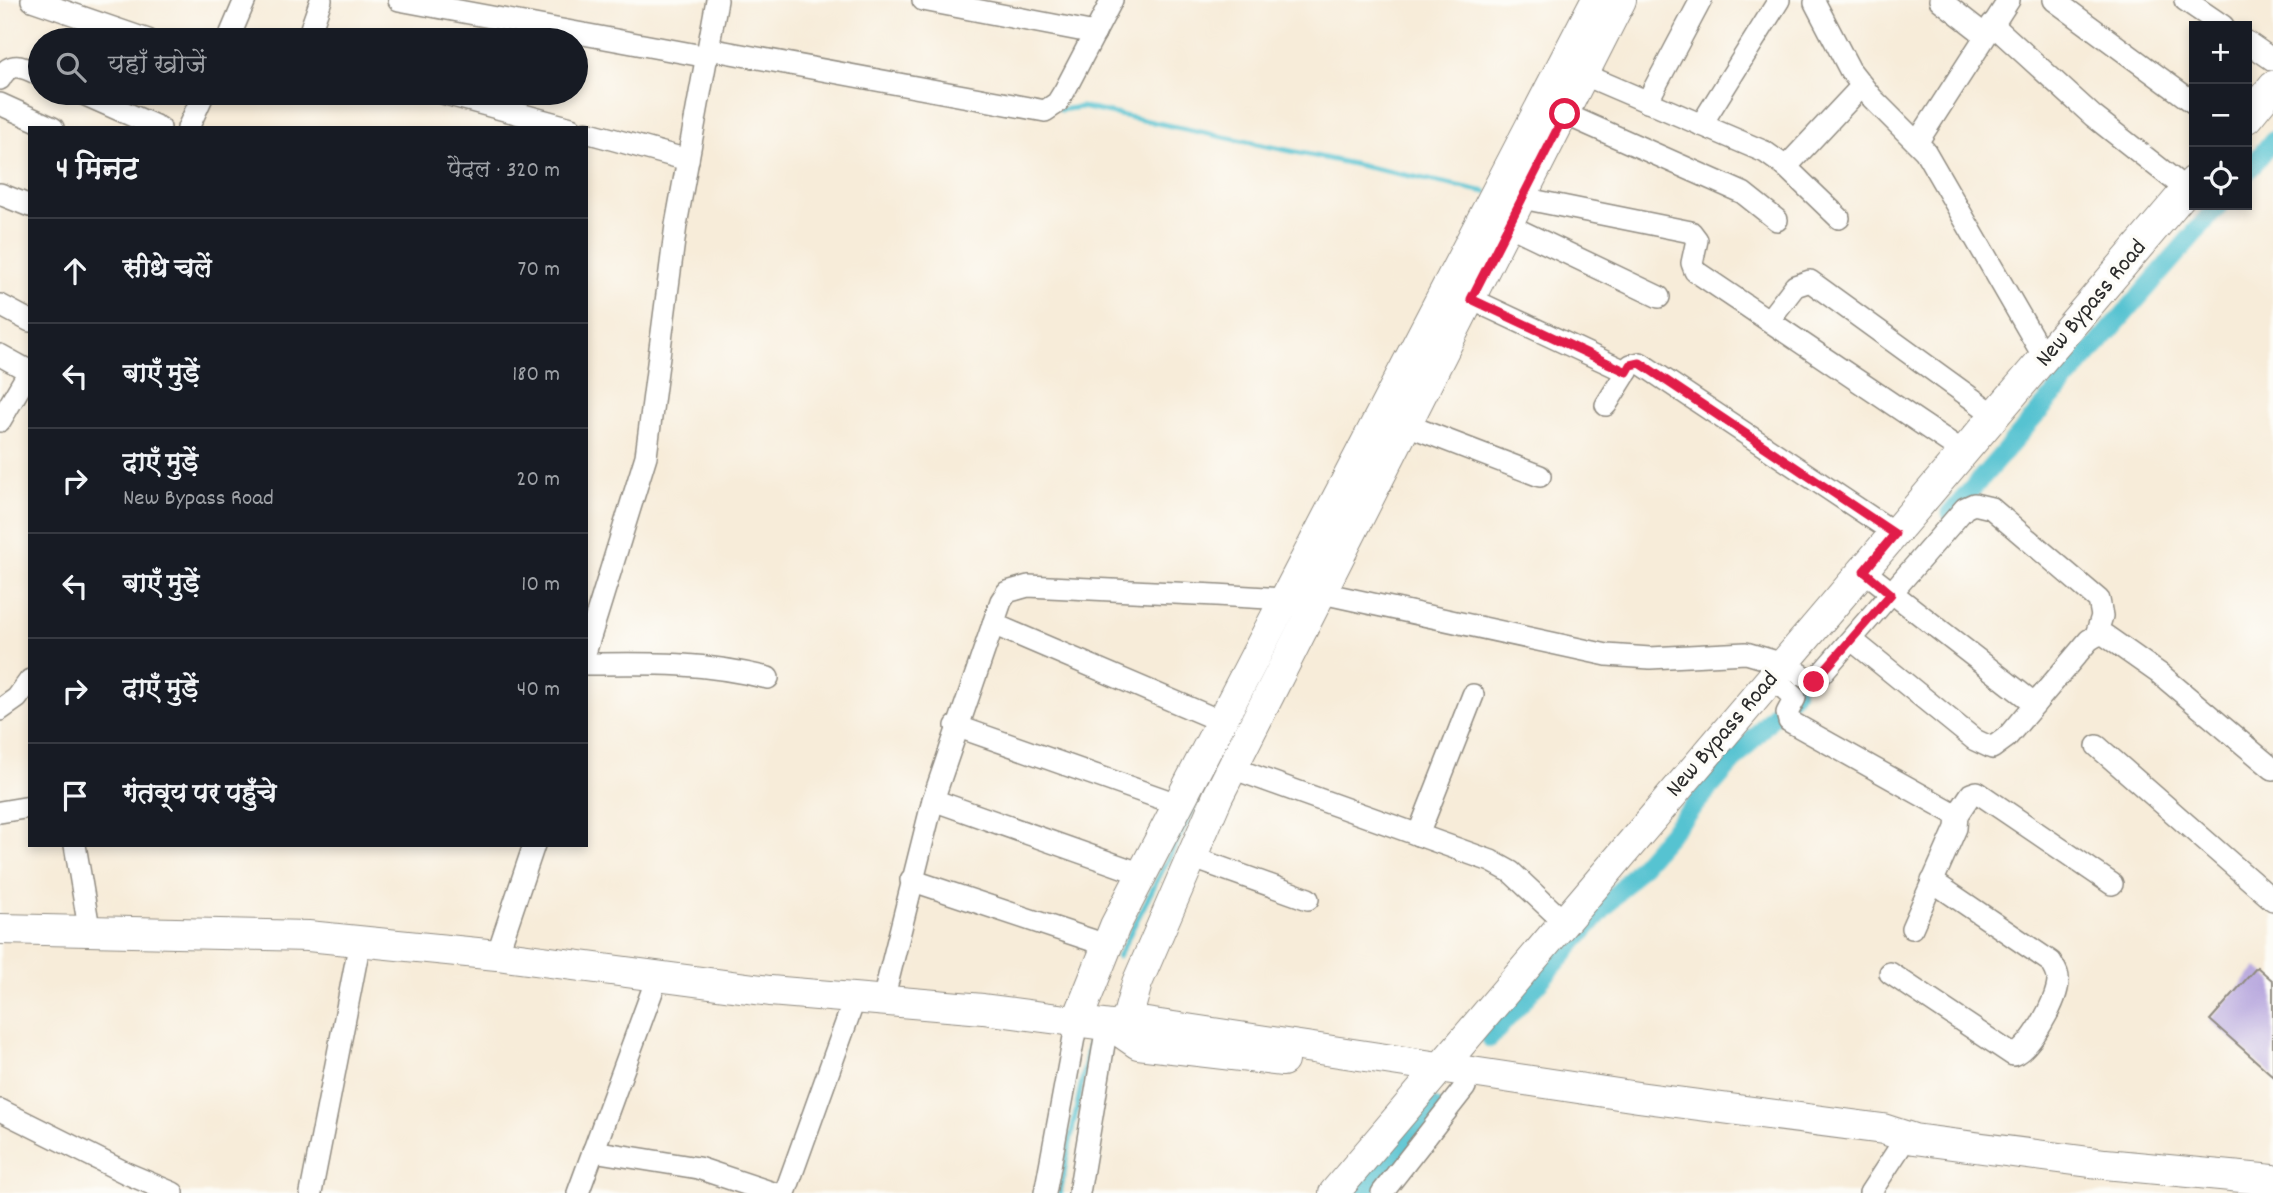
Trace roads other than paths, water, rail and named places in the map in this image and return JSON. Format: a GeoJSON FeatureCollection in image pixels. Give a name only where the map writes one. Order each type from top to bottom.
{"type":"FeatureCollection","features":[{"type":"Feature","properties":{"kind":"street"},"geometry":{"type":"LineString","coordinates":[[32,0],[113,28]]}},
{"type":"Feature","properties":{"kind":"street"},"geometry":{"type":"LineString","coordinates":[[233,28],[245,0]]}},
{"type":"Feature","properties":{"kind":"street"},"geometry":{"type":"LineString","coordinates":[[311,28],[321,0]]}},
{"type":"Feature","properties":{"kind":"street"},"geometry":{"type":"LineString","coordinates":[[399,0],[439,3],[574,28]]}},
{"type":"Feature","properties":{"kind":"street"},"geometry":{"type":"LineString","coordinates":[[588,644],[646,456],[657,392],[661,324],[717,0]]}},
{"type":"Feature","properties":{"kind":"street"},"geometry":{"type":"LineString","coordinates":[[923,0],[1095,33]]}},
{"type":"Feature","properties":{"kind":"street"},"geometry":{"type":"LineString","coordinates":[[588,31],[1045,111],[1057,103],[1112,0]]}},
{"type":"Feature","properties":{"kind":"street"},"geometry":{"type":"LineString","coordinates":[[1079,1193],[1115,1025],[1138,983],[1302,601],[1596,0]]}},
{"type":"Feature","properties":{"kind":"street"},"geometry":{"type":"LineString","coordinates":[[1045,1193],[1077,1021],[1106,945],[1220,721],[1302,601],[1408,425],[1621,0]]}},
{"type":"Feature","properties":{"kind":"street"},"geometry":{"type":"LineString","coordinates":[[1647,102],[1701,0]]}},
{"type":"Feature","properties":{"kind":"street"},"geometry":{"type":"LineString","coordinates":[[1701,125],[1779,0]]}},
{"type":"Feature","properties":{"kind":"street"},"geometry":{"type":"LineString","coordinates":[[1940,0],[1988,30],[2093,116],[2189,185]]}},
{"type":"Feature","properties":{"kind":"street"},"geometry":{"type":"LineString","coordinates":[[1918,141],[2009,0]]}},
{"type":"Feature","properties":{"kind":"street"},"geometry":{"type":"LineString","coordinates":[[2054,0],[2189,99]]}},
{"type":"Feature","properties":{"kind":"street"},"geometry":{"type":"LineString","coordinates":[[2185,0],[2216,21]]}},
{"type":"Feature","properties":{"kind":"street"},"geometry":{"type":"LineString","coordinates":[[1818,1],[1833,41],[1863,86],[1918,141],[2045,359]]}},
{"type":"Feature","properties":{"kind":"street"},"geometry":{"type":"LineString","coordinates":[[2252,45],[2273,60]]}},
{"type":"Feature","properties":{"kind":"street"},"geometry":{"type":"LineString","coordinates":[[0,77],[12,66],[28,71]]}},
{"type":"Feature","properties":{"kind":"street"},"geometry":{"type":"LineString","coordinates":[[1585,75],[1765,152],[1786,167],[1839,218]]}},
{"type":"Feature","properties":{"kind":"street"},"geometry":{"type":"LineString","coordinates":[[1786,167],[1863,86]]}},
{"type":"Feature","properties":{"kind":"street"},"geometry":{"type":"LineString","coordinates":[[2252,112],[2273,86]]}},
{"type":"Feature","properties":{"kind":"street"},"geometry":{"type":"LineString","coordinates":[[0,104],[49,126]]}},
{"type":"Feature","properties":{"kind":"street"},"geometry":{"type":"LineString","coordinates":[[107,105],[155,126]]}},
{"type":"Feature","properties":{"kind":"street"},"geometry":{"type":"LineString","coordinates":[[189,126],[199,105]]}},
{"type":"Feature","properties":{"kind":"street"},"geometry":{"type":"LineString","coordinates":[[486,105],[564,126]]}},
{"type":"Feature","properties":{"kind":"street"},"geometry":{"type":"LineString","coordinates":[[1565,114],[1743,193],[1777,220]]}},
{"type":"Feature","properties":{"kind":"street"},"geometry":{"type":"LineString","coordinates":[[588,133],[688,160]]}},
{"type":"Feature","properties":{"kind":"street","name":"New Bypass Road"},"geometry":{"type":"LineString","coordinates":[[1334,1193],[1564,922],[1880,584],[1895,534],[2189,187]]}},
{"type":"Feature","properties":{"kind":"street"},"geometry":{"type":"LineString","coordinates":[[0,194],[28,205]]}},
{"type":"Feature","properties":{"kind":"street"},"geometry":{"type":"LineString","coordinates":[[1522,198],[1691,232],[1697,240],[1692,257],[1695,271],[1965,453]]}},
{"type":"Feature","properties":{"kind":"street"},"geometry":{"type":"LineString","coordinates":[[1508,225],[1659,297]]}},
{"type":"Feature","properties":{"kind":"street"},"geometry":{"type":"LineString","coordinates":[[1769,320],[1796,286],[1810,282],[1996,416]]}},
{"type":"Feature","properties":{"kind":"street"},"geometry":{"type":"LineString","coordinates":[[1471,299],[1627,372]]}},
{"type":"Feature","properties":{"kind":"street"},"geometry":{"type":"LineString","coordinates":[[0,305],[28,320]]}},
{"type":"Feature","properties":{"kind":"street"},"geometry":{"type":"LineString","coordinates":[[0,355],[28,370]]}},
{"type":"Feature","properties":{"kind":"street"},"geometry":{"type":"LineString","coordinates":[[1606,405],[1631,365],[1640,363],[1895,534]]}},
{"type":"Feature","properties":{"kind":"street"},"geometry":{"type":"LineString","coordinates":[[0,421],[28,373]]}},
{"type":"Feature","properties":{"kind":"street"},"geometry":{"type":"LineString","coordinates":[[1408,425],[1541,476]]}},
{"type":"Feature","properties":{"kind":"street"},"geometry":{"type":"LineString","coordinates":[[785,1193],[869,999],[911,880],[956,726],[1007,592],[1028,586],[1302,601],[1607,655],[1650,658],[1729,652],[1759,656],[1791,680],[1816,680],[1852,640],[1880,584],[1965,508],[1980,504],[1991,508],[2099,600],[2102,616],[2096,635],[2000,744],[1984,747],[1852,640]]}},
{"type":"Feature","properties":{"kind":"street"},"geometry":{"type":"LineString","coordinates":[[1880,584],[2035,704]]}},
{"type":"Feature","properties":{"kind":"street"},"geometry":{"type":"LineString","coordinates":[[993,624],[1220,721]]}},
{"type":"Feature","properties":{"kind":"street"},"geometry":{"type":"LineString","coordinates":[[2096,635],[2106,636],[2160,674],[2273,769]]}},
{"type":"Feature","properties":{"kind":"street"},"geometry":{"type":"LineString","coordinates":[[588,664],[686,663],[721,667],[768,678]]}},
{"type":"Feature","properties":{"kind":"street"},"geometry":{"type":"LineString","coordinates":[[1791,680],[1787,713],[1789,721],[1956,815]]}},
{"type":"Feature","properties":{"kind":"street"},"geometry":{"type":"LineString","coordinates":[[0,710],[17,698],[28,683]]}},
{"type":"Feature","properties":{"kind":"street"},"geometry":{"type":"LineString","coordinates":[[1418,835],[1473,695]]}},
{"type":"Feature","properties":{"kind":"street"},"geometry":{"type":"LineString","coordinates":[[956,726],[1177,804]]}},
{"type":"Feature","properties":{"kind":"street"},"geometry":{"type":"LineString","coordinates":[[2097,746],[2273,900]]}},
{"type":"Feature","properties":{"kind":"street"},"geometry":{"type":"LineString","coordinates":[[1232,768],[1491,861],[1511,872],[1564,922]]}},
{"type":"Feature","properties":{"kind":"street"},"geometry":{"type":"LineString","coordinates":[[1912,928],[1956,828],[1956,815],[1971,794],[1978,792],[2112,884]]}},
{"type":"Feature","properties":{"kind":"street"},"geometry":{"type":"LineString","coordinates":[[933,800],[1142,874]]}},
{"type":"Feature","properties":{"kind":"street"},"geometry":{"type":"LineString","coordinates":[[0,812],[28,807]]}},
{"type":"Feature","properties":{"kind":"street"},"geometry":{"type":"LineString","coordinates":[[75,847],[89,928]]}},
{"type":"Feature","properties":{"kind":"street"},"geometry":{"type":"LineString","coordinates":[[497,956],[533,847]]}},
{"type":"Feature","properties":{"kind":"street"},"geometry":{"type":"LineString","coordinates":[[1191,857],[1308,899]]}},
{"type":"Feature","properties":{"kind":"street"},"geometry":{"type":"LineString","coordinates":[[911,880],[1106,945]]}},
{"type":"Feature","properties":{"kind":"street"},"geometry":{"type":"LineString","coordinates":[[1890,972],[2004,1052],[2013,1055],[2029,1046],[2056,990],[2056,970],[2051,962],[1932,881]]}},
{"type":"Feature","properties":{"kind":"street"},"geometry":{"type":"LineString","coordinates":[[0,929],[89,928],[262,933],[360,941],[657,978],[1115,1025],[1140,1022],[1216,1032],[1434,1074],[1883,1129],[1909,1140]]}},
{"type":"Feature","properties":{"kind":"street"},"geometry":{"type":"LineString","coordinates":[[311,1193],[360,941]]}},
{"type":"Feature","properties":{"kind":"street"},"geometry":{"type":"LineString","coordinates":[[578,1193],[657,978]]}},
{"type":"Feature","properties":{"kind":"street"},"geometry":{"type":"LineString","coordinates":[[1434,1074],[1465,1087],[1725,1128],[1881,1144],[1909,1140],[2105,1164],[2273,1180]]}},
{"type":"Feature","properties":{"kind":"street"},"geometry":{"type":"LineString","coordinates":[[1382,1193],[1465,1087]]}},
{"type":"Feature","properties":{"kind":"street"},"geometry":{"type":"LineString","coordinates":[[0,1110],[126,1173],[173,1193]]}},
{"type":"Feature","properties":{"kind":"street"},"geometry":{"type":"LineString","coordinates":[[1870,1193],[1909,1140]]}},
{"type":"Feature","properties":{"kind":"street"},"geometry":{"type":"LineString","coordinates":[[593,1152],[698,1168],[773,1193]]}},
{"type":"Feature","properties":{"kind":"waterway"},"geometry":{"type":"LineString","coordinates":[[1060,110],[1081,107],[1486,192]]}},
{"type":"Feature","properties":{"kind":"waterway"},"geometry":{"type":"LineString","coordinates":[[2252,166],[2273,140]]}},
{"type":"Feature","properties":{"kind":"waterway"},"geometry":{"type":"LineString","coordinates":[[1951,513],[2215,210]]}},
{"type":"Feature","properties":{"kind":"waterway"},"geometry":{"type":"LineString","coordinates":[[1490,1038],[1795,691]]}},
{"type":"Feature","properties":{"kind":"waterway"},"geometry":{"type":"LineString","coordinates":[[1118,957],[1236,726]]}},
{"type":"Feature","properties":{"kind":"waterway"},"geometry":{"type":"LineString","coordinates":[[1060,1193],[1091,1035]]}},
{"type":"Feature","properties":{"kind":"waterway"},"geometry":{"type":"LineString","coordinates":[[1363,1193],[1434,1107]]}}]}
